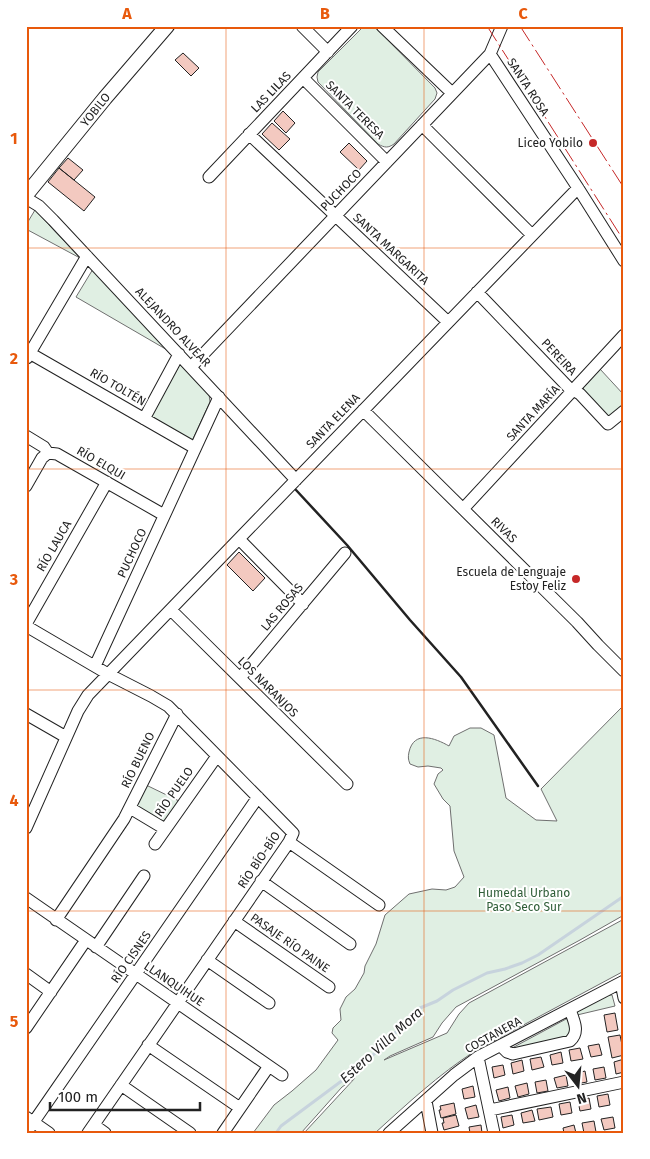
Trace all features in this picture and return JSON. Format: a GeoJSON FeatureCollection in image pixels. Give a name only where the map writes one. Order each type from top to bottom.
{"type":"FeatureCollection","features":[{"type":"Feature","properties":{"kind":"main road","name":"YOBILO"},"geometry":{"type":"LineString","coordinates":[[26,196],[166,26]]}},
{"type":"Feature","properties":{"kind":"street"},"geometry":{"type":"LineString","coordinates":[[302,26],[328,52]]}},
{"type":"Feature","properties":{"kind":"street","name":"LAS LILAS"},"geometry":{"type":"LineString","coordinates":[[209,177],[352,26]]}},
{"type":"Feature","properties":{"kind":"street"},"geometry":{"type":"LineString","coordinates":[[382,26],[452,93]]}},
{"type":"Feature","properties":{"kind":"street","name":"PUCHOCO"},"geometry":{"type":"LineString","coordinates":[[191,367],[490,54],[502,26]]}},
{"type":"Feature","properties":{"kind":"street","name":"SANTA ROSA"},"geometry":{"type":"LineString","coordinates":[[490,54],[624,261]]}},
{"type":"Feature","properties":{"kind":"street","name":"SANTA TERESA"},"geometry":{"type":"LineString","coordinates":[[303,78],[386,162]]}},
{"type":"Feature","properties":{"kind":"street"},"geometry":{"type":"LineString","coordinates":[[422,125],[532,235]]}},
{"type":"Feature","properties":{"kind":"street","name":"SANTA MARGARITA"},"geometry":{"type":"LineString","coordinates":[[250,134],[448,322]]}},
{"type":"Feature","properties":{"kind":"street","name":"SANTA ELENA"},"geometry":{"type":"LineString","coordinates":[[108,674],[578,188]]}},
{"type":"Feature","properties":{"kind":"street","name":"ALEJANDRO ALVEAR"},"geometry":{"type":"LineString","coordinates":[[26,196],[41,208],[87,256],[296,480]]}},
{"type":"Feature","properties":{"kind":"street"},"geometry":{"type":"LineString","coordinates":[[28,354],[87,256]]}},
{"type":"Feature","properties":{"kind":"street","name":"PEREIRA"},"geometry":{"type":"LineString","coordinates":[[478,292],[569,388],[580,394],[608,424],[624,411]]}},
{"type":"Feature","properties":{"kind":"street","name":"SANTA MARÍA"},"geometry":{"type":"LineString","coordinates":[[463,509],[624,335]]}},
{"type":"Feature","properties":{"kind":"street","name":"RÍO TOLTÉN"},"geometry":{"type":"LineString","coordinates":[[28,354],[195,448]]}},
{"type":"Feature","properties":{"kind":"street"},"geometry":{"type":"LineString","coordinates":[[144,418],[179,354]]}},
{"type":"Feature","properties":{"kind":"street","name":"PUCHOCO"},"geometry":{"type":"LineString","coordinates":[[94,666],[219,396]]}},
{"type":"Feature","properties":{"kind":"street","name":"RIVAS"},"geometry":{"type":"LineString","coordinates":[[363,410],[624,671]]}},
{"type":"Feature","properties":{"kind":"street","name":"RÍO ELQUI"},"geometry":{"type":"LineString","coordinates":[[26,436],[44,447],[48,453],[57,454],[164,515]]}},
{"type":"Feature","properties":{"kind":"street"},"geometry":{"type":"LineString","coordinates":[[26,486],[42,458],[48,453]]}},
{"type":"Feature","properties":{"kind":"street","name":"RÍO LAUCA"},"geometry":{"type":"LineString","coordinates":[[26,625],[107,482]]}},
{"type":"Feature","properties":{"kind":"street"},"geometry":{"type":"LineString","coordinates":[[239,539],[303,604]]}},
{"type":"Feature","properties":{"kind":"street","name":"LAS ROSAS"},"geometry":{"type":"LineString","coordinates":[[240,678],[345,553]]}},
{"type":"Feature","properties":{"kind":"street","name":"LOS NARANJOS"},"geometry":{"type":"LineString","coordinates":[[171,610],[347,784]]}},
{"type":"Feature","properties":{"kind":"street","name":"RÍO BÍO-BÍO"},"geometry":{"type":"LineString","coordinates":[[26,625],[108,674],[168,706],[293,833],[91,1129]]}},
{"type":"Feature","properties":{"kind":"street"},"geometry":{"type":"LineString","coordinates":[[26,828],[31,806],[82,703],[108,674]]}},
{"type":"Feature","properties":{"kind":"street"},"geometry":{"type":"LineString","coordinates":[[26,714],[66,737]]}},
{"type":"Feature","properties":{"kind":"street","name":"RÍO BUENO"},"geometry":{"type":"LineString","coordinates":[[56,920],[124,819],[177,714]]}},
{"type":"Feature","properties":{"kind":"street","name":"RÍO PUELO"},"geometry":{"type":"LineString","coordinates":[[155,844],[217,756]]}},
{"type":"Feature","properties":{"kind":"street","name":"RÍO CISNES"},"geometry":{"type":"LineString","coordinates":[[26,1133],[30,1120],[135,975],[258,797]]}},
{"type":"Feature","properties":{"kind":"street"},"geometry":{"type":"LineString","coordinates":[[130,808],[165,829]]}},
{"type":"Feature","properties":{"kind":"street"},"geometry":{"type":"LineString","coordinates":[[288,842],[380,905]]}},
{"type":"Feature","properties":{"kind":"street"},"geometry":{"type":"LineString","coordinates":[[96,947],[144,876]]}},
{"type":"Feature","properties":{"kind":"street"},"geometry":{"type":"LineString","coordinates":[[261,881],[350,944]]}},
{"type":"Feature","properties":{"kind":"street","name":"LLANQUIHUE"},"geometry":{"type":"LineString","coordinates":[[26,898],[282,1076]]}},
{"type":"Feature","properties":{"kind":"street","name":"PASAJE RÍO PAINE"},"geometry":{"type":"LineString","coordinates":[[234,921],[330,987]]}},
{"type":"Feature","properties":{"kind":"street"},"geometry":{"type":"LineString","coordinates":[[26,1028],[86,940]]}},
{"type":"Feature","properties":{"kind":"street"},"geometry":{"type":"LineString","coordinates":[[207,960],[269,1003]]}},
{"type":"Feature","properties":{"kind":"street"},"geometry":{"type":"LineString","coordinates":[[26,974],[51,992]]}},
{"type":"Feature","properties":{"kind":"street"},"geometry":{"type":"LineString","coordinates":[[622,982],[624,998]]}},
{"type":"Feature","properties":{"kind":"street","name":"COSTANERA"},"geometry":{"type":"LineString","coordinates":[[389,1133],[454,1075],[478,1057],[622,982]]}},
{"type":"Feature","properties":{"kind":"street"},"geometry":{"type":"LineString","coordinates":[[501,1046],[509,1053],[514,1054],[570,1041],[576,1030],[570,1010]]}},
{"type":"Feature","properties":{"kind":"street"},"geometry":{"type":"LineString","coordinates":[[148,1045],[240,1108]]}},
{"type":"Feature","properties":{"kind":"street"},"geometry":{"type":"LineString","coordinates":[[478,1057],[494,1133]]}},
{"type":"Feature","properties":{"kind":"street"},"geometry":{"type":"LineString","coordinates":[[224,1133],[269,1066]]}},
{"type":"Feature","properties":{"kind":"street"},"geometry":{"type":"LineString","coordinates":[[490,1110],[624,1082]]}},
{"type":"Feature","properties":{"kind":"street"},"geometry":{"type":"LineString","coordinates":[[121,1085],[190,1133]]}},
{"type":"Feature","properties":{"kind":"street"},"geometry":{"type":"LineString","coordinates":[[426,1101],[432,1133]]}},
{"type":"Feature","properties":{"kind":"street"},"geometry":{"type":"LineString","coordinates":[[30,1120],[49,1133]]}},
{"type":"Feature","properties":{"kind":"street"},"geometry":{"type":"LineString","coordinates":[[91,1129],[105,1133]]}},
{"type":"Feature","properties":{"kind":"green space"},"geometry":{"type":"Polygon","coordinates":[[[364,26],[374,26],[435,88],[437,93],[435,99],[394,144],[388,147],[378,144],[318,82],[317,77],[318,72],[364,26]]]}},
{"type":"Feature","properties":{"kind":"green space"},"geometry":{"type":"Polygon","coordinates":[[[35,210],[80,258],[26,229],[26,225],[35,210]]]}},
{"type":"Feature","properties":{"kind":"green space"},"geometry":{"type":"Polygon","coordinates":[[[93,269],[169,351],[76,297],[93,269]]]}},
{"type":"Feature","properties":{"kind":"green space"},"geometry":{"type":"Polygon","coordinates":[[[180,364],[209,394],[210,402],[192,441],[151,416],[180,364]]]}},
{"type":"Feature","properties":{"kind":"green space"},"geometry":{"type":"Polygon","coordinates":[[[600,369],[624,395],[624,404],[610,417],[606,416],[583,392],[583,388],[600,369]]]}},
{"type":"Feature","properties":{"kind":"green space","name":"Humedal Urbano Paso Seco Sur"},"geometry":{"type":"Polygon","coordinates":[[[624,705],[624,915],[456,1007],[433,1037],[384,1060],[447,1033],[459,1014],[469,1003],[624,919],[624,971],[461,1060],[375,1133],[304,1133],[355,1078],[342,1087],[301,1133],[253,1133],[274,1105],[316,1070],[338,1040],[332,1033],[333,1028],[341,1020],[340,1009],[346,997],[355,989],[364,973],[385,915],[409,894],[432,889],[446,890],[455,887],[464,877],[454,851],[450,806],[443,799],[434,784],[438,774],[443,770],[441,768],[418,767],[410,764],[409,752],[415,741],[420,738],[426,738],[438,740],[449,746],[454,736],[470,728],[481,728],[494,735],[506,798],[536,820],[557,821],[541,789],[624,705]]]}},
{"type":"Feature","properties":{"kind":"green space"},"geometry":{"type":"Polygon","coordinates":[[[144,784],[179,801],[166,824],[135,806],[144,784]]]}},
{"type":"Feature","properties":{"kind":"green space"},"geometry":{"type":"Polygon","coordinates":[[[607,995],[612,995],[615,1006],[577,1015],[576,1012],[607,995]]]}},
{"type":"Feature","properties":{"kind":"green space"},"geometry":{"type":"Polygon","coordinates":[[[568,1018],[573,1030],[565,1040],[513,1052],[512,1048],[568,1018]]]}},
{"type":"Feature","properties":{"kind":"building"},"geometry":{"type":"Polygon","coordinates":[[[183,53],[199,68],[191,76],[175,60],[183,53]]]}},
{"type":"Feature","properties":{"kind":"building"},"geometry":{"type":"Polygon","coordinates":[[[283,111],[295,123],[286,133],[274,121],[283,111]]]}},
{"type":"Feature","properties":{"kind":"building"},"geometry":{"type":"Polygon","coordinates":[[[272,123],[290,139],[279,150],[262,134],[272,123]]]}},
{"type":"Feature","properties":{"kind":"building"},"geometry":{"type":"Polygon","coordinates":[[[349,143],[367,161],[359,170],[340,152],[349,143]]]}},
{"type":"Feature","properties":{"kind":"building"},"geometry":{"type":"Polygon","coordinates":[[[68,158],[83,170],[74,180],[59,168],[68,158]]]}},
{"type":"Feature","properties":{"kind":"building"},"geometry":{"type":"Polygon","coordinates":[[[59,168],[95,197],[84,211],[48,182],[59,168]]]}},
{"type":"Feature","properties":{"kind":"building"},"geometry":{"type":"Polygon","coordinates":[[[239,552],[265,578],[253,591],[227,565],[239,552]]]}},
{"type":"Feature","properties":{"kind":"building"},"geometry":{"type":"Polygon","coordinates":[[[615,1013],[618,1030],[607,1032],[604,1015],[615,1013]]]}},
{"type":"Feature","properties":{"kind":"building"},"geometry":{"type":"Polygon","coordinates":[[[620,1035],[624,1055],[612,1058],[608,1037],[620,1035]]]}},
{"type":"Feature","properties":{"kind":"building"},"geometry":{"type":"Polygon","coordinates":[[[599,1044],[602,1055],[591,1057],[588,1046],[599,1044]]]}},
{"type":"Feature","properties":{"kind":"building"},"geometry":{"type":"Polygon","coordinates":[[[580,1048],[583,1059],[571,1061],[569,1050],[580,1048]]]}},
{"type":"Feature","properties":{"kind":"building"},"geometry":{"type":"Polygon","coordinates":[[[561,1052],[563,1063],[552,1065],[550,1055],[561,1052]]]}},
{"type":"Feature","properties":{"kind":"building"},"geometry":{"type":"Polygon","coordinates":[[[541,1057],[544,1067],[532,1070],[530,1059],[541,1057]]]}},
{"type":"Feature","properties":{"kind":"building"},"geometry":{"type":"Polygon","coordinates":[[[624,1059],[624,1072],[616,1074],[614,1062],[624,1059]]]}},
{"type":"Feature","properties":{"kind":"building"},"geometry":{"type":"Polygon","coordinates":[[[522,1060],[524,1071],[513,1074],[511,1063],[522,1060]]]}},
{"type":"Feature","properties":{"kind":"building"},"geometry":{"type":"Polygon","coordinates":[[[503,1065],[505,1075],[494,1078],[492,1067],[503,1065]]]}},
{"type":"Feature","properties":{"kind":"building"},"geometry":{"type":"Polygon","coordinates":[[[604,1067],[606,1078],[595,1080],[593,1069],[604,1067]]]}},
{"type":"Feature","properties":{"kind":"building"},"geometry":{"type":"Polygon","coordinates":[[[585,1071],[587,1082],[576,1084],[574,1074],[585,1071]]]}},
{"type":"Feature","properties":{"kind":"building"},"geometry":{"type":"Polygon","coordinates":[[[566,1075],[568,1086],[557,1088],[554,1078],[566,1075]]]}},
{"type":"Feature","properties":{"kind":"building"},"geometry":{"type":"Polygon","coordinates":[[[546,1080],[548,1091],[537,1093],[535,1082],[546,1080]]]}},
{"type":"Feature","properties":{"kind":"building"},"geometry":{"type":"Polygon","coordinates":[[[527,1083],[529,1094],[518,1097],[515,1086],[527,1083]]]}},
{"type":"Feature","properties":{"kind":"building"},"geometry":{"type":"Polygon","coordinates":[[[473,1086],[475,1097],[464,1099],[462,1089],[473,1086]]]}},
{"type":"Feature","properties":{"kind":"building"},"geometry":{"type":"Polygon","coordinates":[[[508,1087],[510,1098],[499,1101],[496,1090],[508,1087]]]}},
{"type":"Feature","properties":{"kind":"building"},"geometry":{"type":"Polygon","coordinates":[[[608,1094],[610,1105],[599,1107],[597,1096],[608,1094]]]}},
{"type":"Feature","properties":{"kind":"building"},"geometry":{"type":"Polygon","coordinates":[[[589,1098],[591,1109],[580,1111],[578,1101],[589,1098]]]}},
{"type":"Feature","properties":{"kind":"building"},"geometry":{"type":"Polygon","coordinates":[[[570,1102],[572,1113],[561,1115],[559,1104],[570,1102]]]}},
{"type":"Feature","properties":{"kind":"building"},"geometry":{"type":"Polygon","coordinates":[[[454,1103],[456,1114],[441,1118],[440,1106],[454,1103]]]}},
{"type":"Feature","properties":{"kind":"building"},"geometry":{"type":"Polygon","coordinates":[[[476,1105],[479,1117],[468,1119],[465,1108],[476,1105]]]}},
{"type":"Feature","properties":{"kind":"building"},"geometry":{"type":"Polygon","coordinates":[[[551,1107],[553,1117],[539,1120],[537,1109],[551,1107]]]}},
{"type":"Feature","properties":{"kind":"building"},"geometry":{"type":"Polygon","coordinates":[[[532,1110],[535,1121],[523,1123],[521,1113],[532,1110]]]}},
{"type":"Feature","properties":{"kind":"building"},"geometry":{"type":"Polygon","coordinates":[[[456,1115],[459,1126],[444,1130],[443,1118],[456,1115]]]}},
{"type":"Feature","properties":{"kind":"building"},"geometry":{"type":"Polygon","coordinates":[[[512,1115],[514,1125],[503,1128],[501,1117],[512,1115]]]}},
{"type":"Feature","properties":{"kind":"building"},"geometry":{"type":"Polygon","coordinates":[[[613,1117],[615,1128],[604,1130],[601,1119],[613,1117]]]}},
{"type":"Feature","properties":{"kind":"building"},"geometry":{"type":"Polygon","coordinates":[[[594,1121],[596,1132],[584,1133],[582,1123],[594,1121]]]}},
{"type":"Feature","properties":{"kind":"building"},"geometry":{"type":"Polygon","coordinates":[[[481,1125],[482,1133],[470,1133],[469,1127],[481,1125]]]}},
{"type":"Feature","properties":{"kind":"building"},"geometry":{"type":"Polygon","coordinates":[[[574,1125],[576,1133],[564,1133],[563,1128],[574,1125]]]}},
{"type":"Feature","properties":{"kind":"waterway","name":"Estero Villa Mora"},"geometry":{"type":"LineString","coordinates":[[276,1133],[281,1126],[368,1060],[420,1008],[437,1001],[453,990],[487,973],[505,969],[538,955],[624,896]]}},
{"type":"Feature","properties":{"kind":"wall"},"geometry":{"type":"LineString","coordinates":[[296,490],[347,545],[461,677],[538,786]]}},
{"type":"Feature","properties":{"kind":"power"},"geometry":{"type":"LineString","coordinates":[[487,26],[624,241]]}},
{"type":"Feature","properties":{"kind":"power"},"geometry":{"type":"LineString","coordinates":[[520,26],[624,188]]}},
{"type":"Feature","properties":{"kind":"place","name":"Liceo Yobilo"},"geometry":{"type":"Point","coordinates":[593,143]}},
{"type":"Feature","properties":{"kind":"place","name":"Escuela de Lenguaje Estoy Feliz"},"geometry":{"type":"Point","coordinates":[576,579]}}]}
